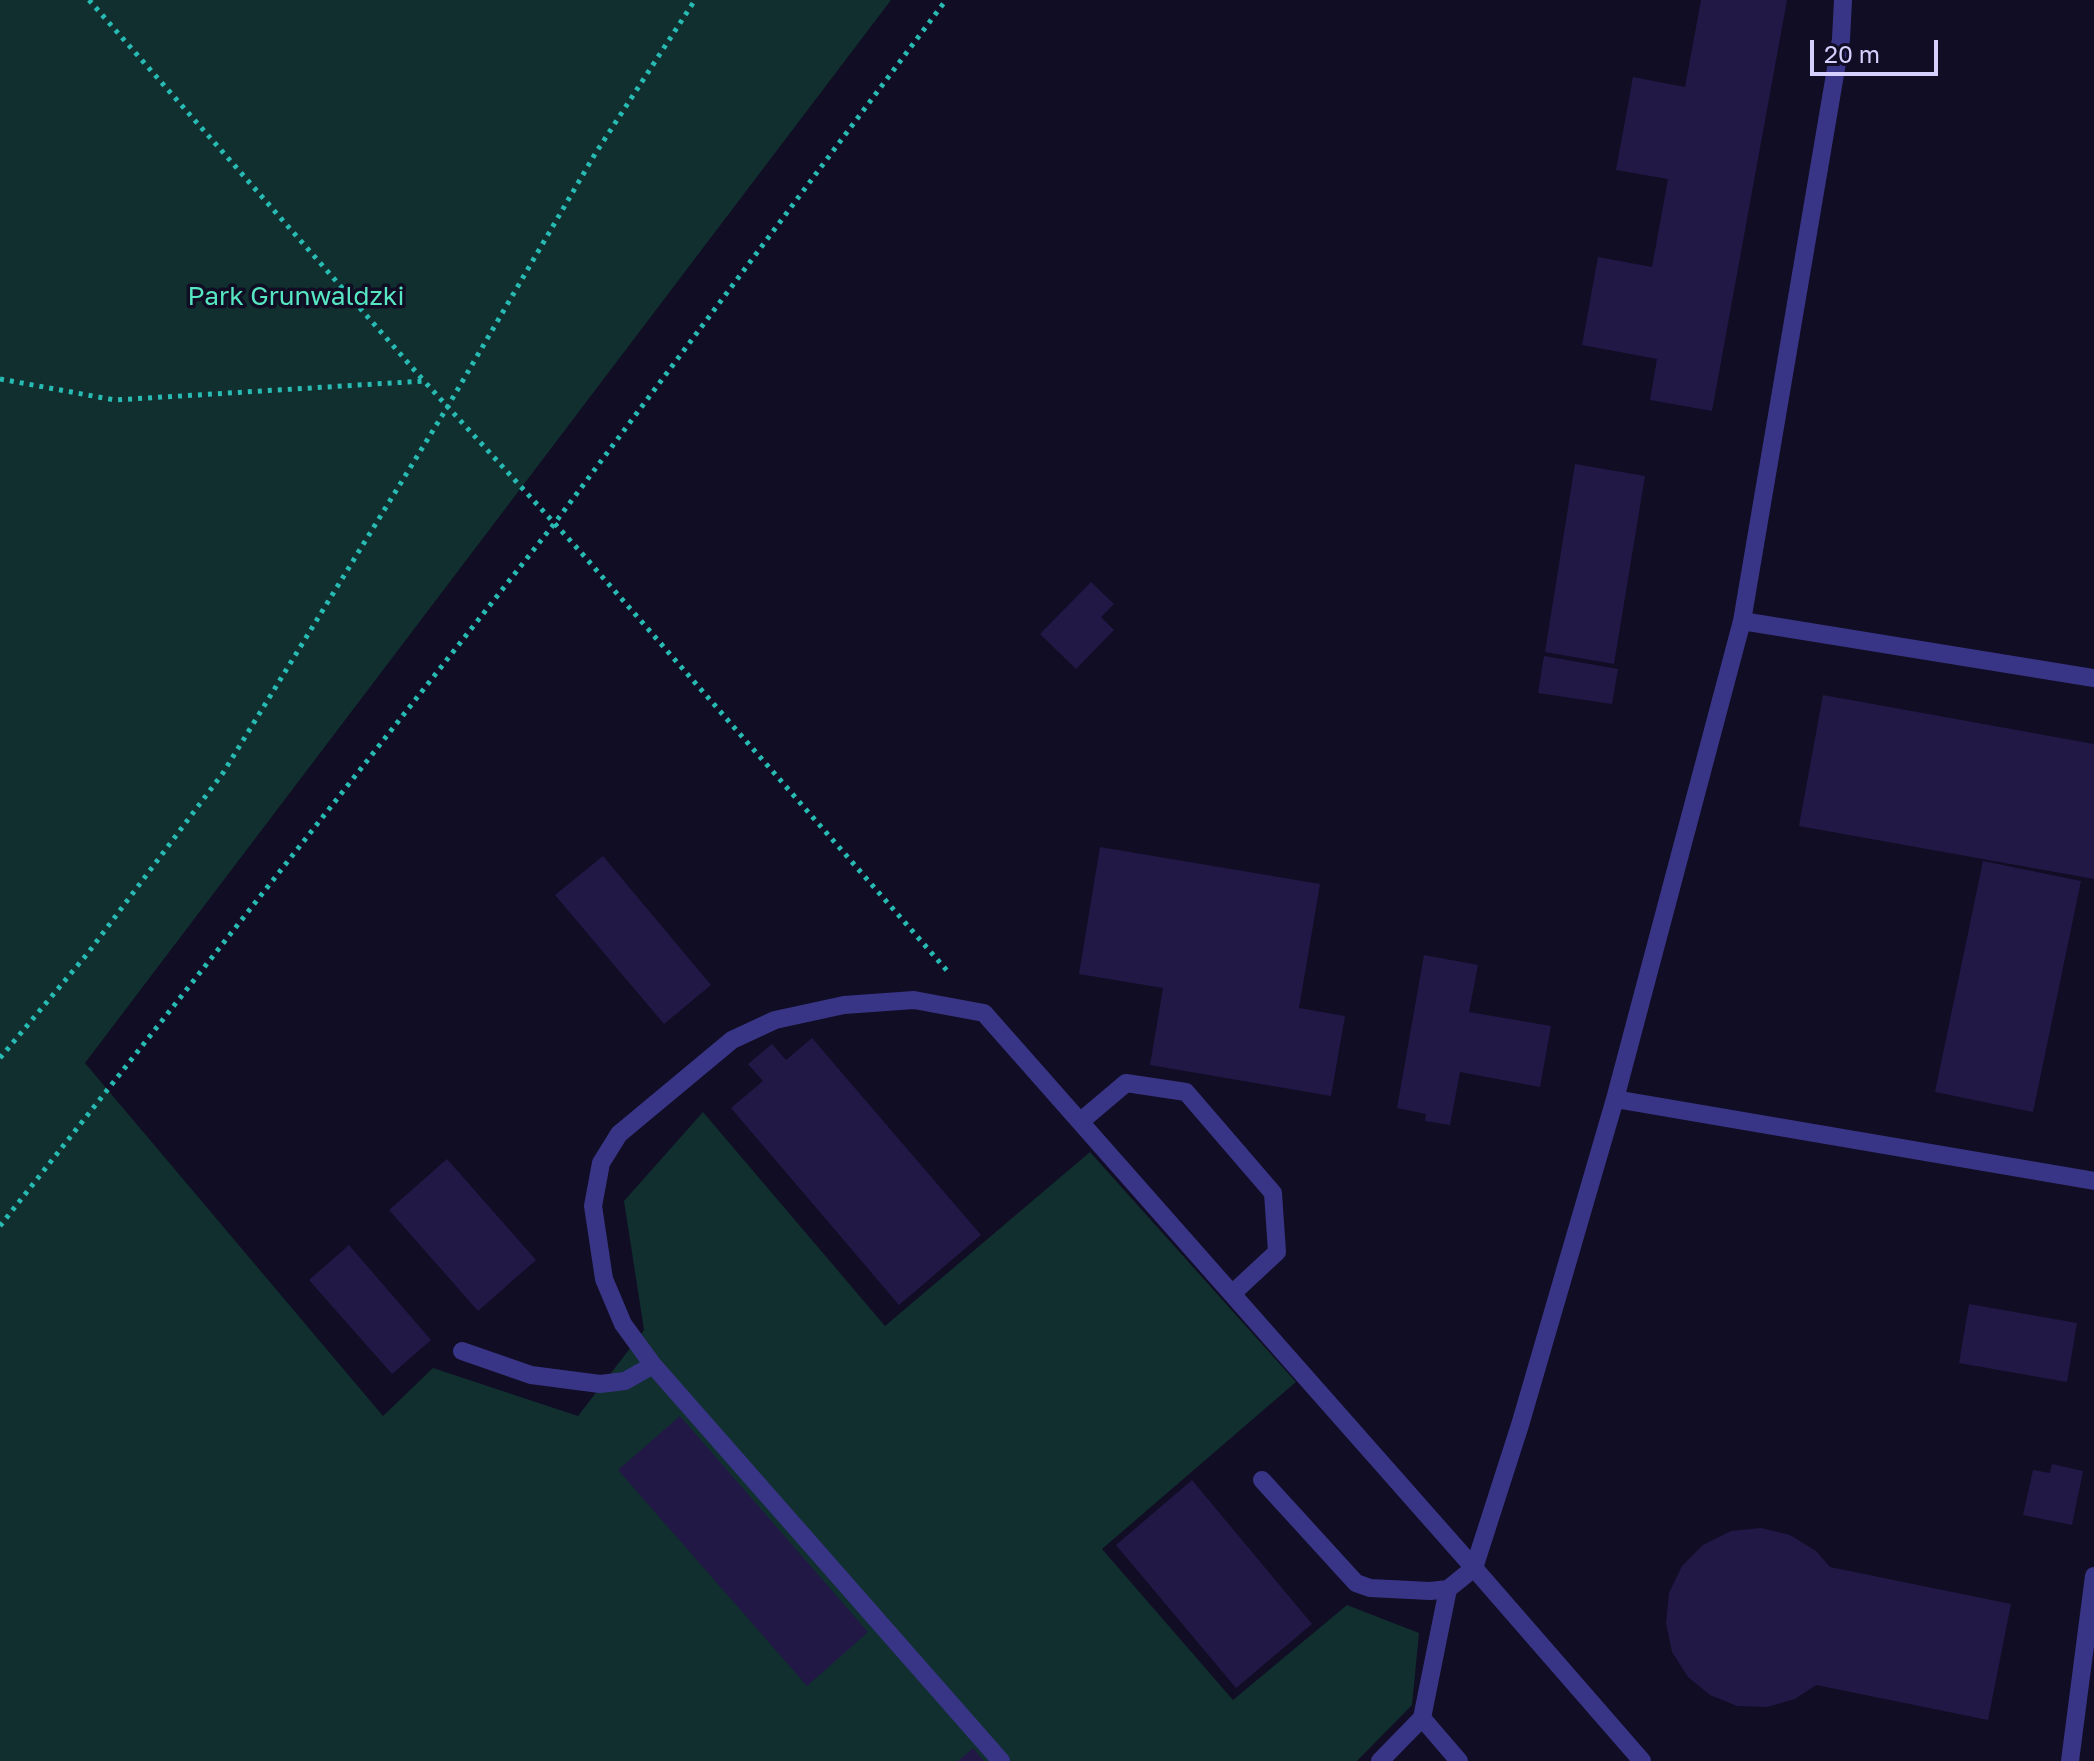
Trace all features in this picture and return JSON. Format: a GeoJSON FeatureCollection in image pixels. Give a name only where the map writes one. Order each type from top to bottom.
{"type":"FeatureCollection","features":[{"type":"Feature","properties":{"kind":"lane"},"geometry":{"type":"LineString","coordinates":[[1262,1480],[1356,1583],[1385,1589],[1448,1589],[1474,1568],[1520,1425],[1615,1099],[1742,621],[1841,39],[1843,0]]}},
{"type":"Feature","properties":{"kind":"lane"},"geometry":{"type":"LineString","coordinates":[[1742,621],[2094,678]]}},
{"type":"Feature","properties":{"kind":"lane"},"geometry":{"type":"LineString","coordinates":[[1001,1761],[653,1365],[623,1324],[604,1279],[593,1206],[601,1163],[619,1134],[732,1040],[775,1020],[844,1005],[914,1000],[984,1013],[1234,1292],[1642,1761]]}},
{"type":"Feature","properties":{"kind":"lane"},"geometry":{"type":"LineString","coordinates":[[1081,1121],[1126,1083],[1186,1092],[1273,1193],[1277,1252],[1234,1292]]}},
{"type":"Feature","properties":{"kind":"lane"},"geometry":{"type":"LineString","coordinates":[[1615,1099],[2094,1181]]}},
{"type":"Feature","properties":{"kind":"lane"},"geometry":{"type":"LineString","coordinates":[[462,1351],[531,1375],[600,1384],[625,1381],[653,1365]]}},
{"type":"Feature","properties":{"kind":"lane"},"geometry":{"type":"LineString","coordinates":[[2070,1761],[2094,1576]]}},
{"type":"Feature","properties":{"kind":"lane"},"geometry":{"type":"LineString","coordinates":[[1380,1761],[1422,1718],[1448,1589]]}},
{"type":"Feature","properties":{"kind":"lane"},"geometry":{"type":"LineString","coordinates":[[1422,1718],[1459,1761]]}},
{"type":"Feature","properties":{"kind":"path"},"geometry":{"type":"LineString","coordinates":[[89,0],[984,1013]]}},
{"type":"Feature","properties":{"kind":"path"},"geometry":{"type":"LineString","coordinates":[[0,1058],[88,953],[223,773],[448,406],[595,154],[695,0]]}},
{"type":"Feature","properties":{"kind":"path"},"geometry":{"type":"LineString","coordinates":[[0,1226],[554,524],[946,0]]}},
{"type":"Feature","properties":{"kind":"path"},"geometry":{"type":"LineString","coordinates":[[0,379],[115,400],[424,381]]}},
{"type":"Feature","properties":{"kind":"green space","name":"Park Grunwaldzki"},"geometry":{"type":"Polygon","coordinates":[[[0,0],[891,0],[85,1063],[383,1416],[433,1368],[578,1416],[644,1330],[624,1201],[703,1112],[885,1326],[1090,1152],[1296,1382],[1102,1549],[1233,1700],[1347,1605],[1419,1633],[1412,1705],[1357,1761],[0,1761],[0,0]]]}},
{"type":"Feature","properties":{"kind":"building"},"geometry":{"type":"Polygon","coordinates":[[[1701,0],[1787,0],[1712,411],[1650,400],[1657,359],[1582,345],[1598,257],[1652,267],[1668,179],[1616,170],[1633,77],[1685,87],[1701,0]]]}},
{"type":"Feature","properties":{"kind":"building"},"geometry":{"type":"Polygon","coordinates":[[[1575,464],[1645,476],[1614,664],[1545,652],[1575,464]]]}},
{"type":"Feature","properties":{"kind":"building"},"geometry":{"type":"Polygon","coordinates":[[[1091,582],[1114,604],[1101,617],[1114,630],[1076,669],[1040,634],[1091,582]]]}},
{"type":"Feature","properties":{"kind":"building"},"geometry":{"type":"Polygon","coordinates":[[[1544,656],[1618,669],[1612,704],[1538,693],[1544,656]]]}},
{"type":"Feature","properties":{"kind":"building"},"geometry":{"type":"Polygon","coordinates":[[[1823,695],[2094,744],[2094,879],[1799,826],[1823,695]]]}},
{"type":"Feature","properties":{"kind":"building"},"geometry":{"type":"Polygon","coordinates":[[[1100,847],[1320,884],[1299,1008],[1345,1016],[1331,1096],[1150,1065],[1163,988],[1079,974],[1100,847]]]}},
{"type":"Feature","properties":{"kind":"building"},"geometry":{"type":"Polygon","coordinates":[[[603,856],[711,985],[664,1024],[555,895],[603,856]]]}},
{"type":"Feature","properties":{"kind":"building"},"geometry":{"type":"Polygon","coordinates":[[[1983,861],[2081,881],[2033,1112],[1935,1092],[1983,861]]]}},
{"type":"Feature","properties":{"kind":"building"},"geometry":{"type":"Polygon","coordinates":[[[1424,955],[1478,965],[1469,1012],[1551,1026],[1540,1087],[1460,1072],[1450,1125],[1425,1121],[1426,1114],[1397,1108],[1424,955]]]}},
{"type":"Feature","properties":{"kind":"building"},"geometry":{"type":"Polygon","coordinates":[[[812,1038],[981,1235],[899,1305],[731,1108],[763,1081],[748,1064],[772,1044],[786,1060],[812,1038]]]}},
{"type":"Feature","properties":{"kind":"building"},"geometry":{"type":"Polygon","coordinates":[[[447,1159],[536,1260],[478,1311],[389,1210],[447,1159]]]}},
{"type":"Feature","properties":{"kind":"building"},"geometry":{"type":"Polygon","coordinates":[[[349,1245],[431,1340],[392,1374],[309,1280],[349,1245]]]}},
{"type":"Feature","properties":{"kind":"building"},"geometry":{"type":"Polygon","coordinates":[[[1969,1304],[2077,1323],[2067,1382],[1959,1363],[1969,1304]]]}},
{"type":"Feature","properties":{"kind":"building"},"geometry":{"type":"Polygon","coordinates":[[[680,1416],[868,1632],[807,1686],[618,1470],[680,1416]]]}},
{"type":"Feature","properties":{"kind":"building"},"geometry":{"type":"Polygon","coordinates":[[[2052,1464],[2083,1471],[2072,1525],[2023,1515],[2033,1470],[2050,1473],[2052,1464]]]}},
{"type":"Feature","properties":{"kind":"building"},"geometry":{"type":"Polygon","coordinates":[[[1192,1480],[1312,1624],[1236,1688],[1116,1545],[1192,1480]]]}},
{"type":"Feature","properties":{"kind":"building"},"geometry":{"type":"Polygon","coordinates":[[[1761,1528],[1790,1535],[1816,1551],[1830,1567],[2011,1604],[1988,1720],[1816,1685],[1795,1699],[1767,1707],[1737,1706],[1710,1695],[1688,1677],[1672,1652],[1666,1623],[1669,1593],[1682,1566],[1703,1545],[1731,1531],[1761,1528]]]}},
{"type":"Feature","properties":{"kind":"building"},"geometry":{"type":"Polygon","coordinates":[[[973,1748],[984,1761],[958,1761],[973,1748]]]}}]}
